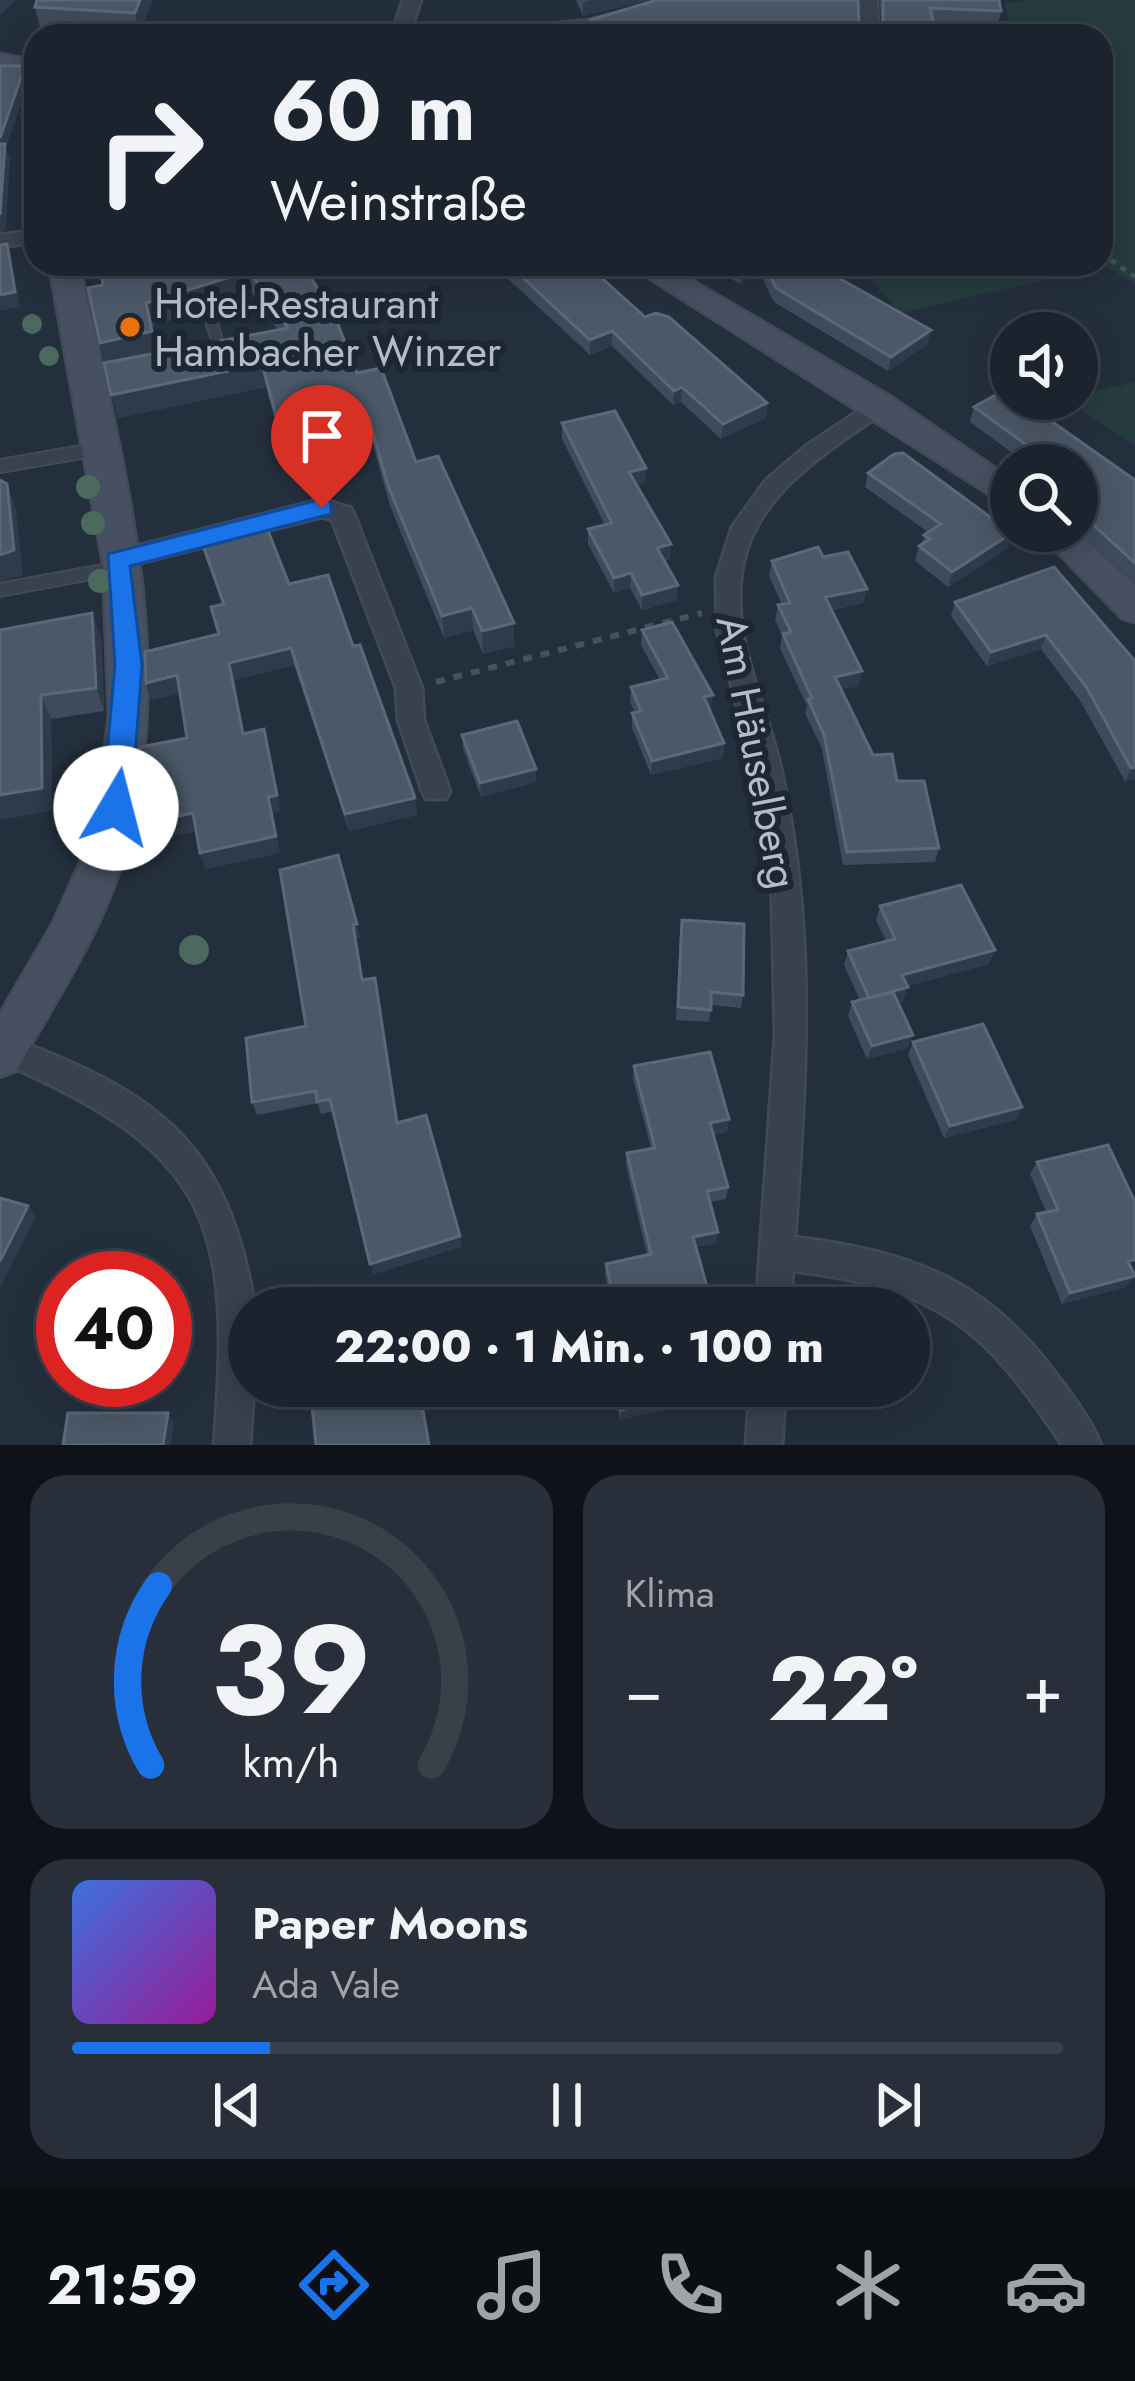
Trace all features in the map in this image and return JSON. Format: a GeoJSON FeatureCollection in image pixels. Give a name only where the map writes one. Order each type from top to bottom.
{"type":"FeatureCollection","features":[{"type":"Feature","properties":{"kind":"street"},"geometry":{"type":"LineString","coordinates":[[593,24],[690,0]]}},
{"type":"Feature","properties":{"kind":"street"},"geometry":{"type":"LineString","coordinates":[[68,276],[98,378],[98,448],[129,665],[116,808],[104,858],[73,932],[2,1052],[70,1077],[152,1126],[189,1160],[217,1206],[233,1250],[240,1304],[232,1445]]}},
{"type":"Feature","properties":{"kind":"street"},"geometry":{"type":"LineString","coordinates":[[662,276],[879,405],[990,482]]}},
{"type":"Feature","properties":{"kind":"street","name":"Am Häuselberg"},"geometry":{"type":"LineString","coordinates":[[774,1287],[790,1049],[785,866],[727,607],[735,547],[751,513],[772,489],[879,405]]}},
{"type":"Feature","properties":{"kind":"street"},"geometry":{"type":"LineString","coordinates":[[117,564],[334,509],[347,520],[409,688],[411,720],[436,791]]}},
{"type":"Feature","properties":{"kind":"street"},"geometry":{"type":"LineString","coordinates":[[1077,552],[1135,608]]}},
{"type":"Feature","properties":{"kind":"street"},"geometry":{"type":"LineString","coordinates":[[777,1252],[905,1271],[955,1297],[998,1328],[1083,1445]]}},
{"type":"Feature","properties":{"kind":"street"},"geometry":{"type":"LineString","coordinates":[[764,1445],[767,1407]]}},
{"type":"Feature","properties":{"kind":"lane"},"geometry":{"type":"LineString","coordinates":[[201,354],[224,349],[212,325]]}},
{"type":"Feature","properties":{"kind":"lane"},"geometry":{"type":"LineString","coordinates":[[0,466],[98,448]]}},
{"type":"Feature","properties":{"kind":"lane"},"geometry":{"type":"LineString","coordinates":[[0,590],[117,564]]}},
{"type":"Feature","properties":{"kind":"path"},"geometry":{"type":"LineString","coordinates":[[409,688],[727,607]]}},
{"type":"Feature","properties":{"kind":"green space"},"geometry":{"type":"Polygon","coordinates":[[[1135,0],[1135,284],[1113,270],[1113,179],[1117,178],[1113,174],[1113,24],[1009,24],[1005,3],[1135,0]]]}},
{"type":"Feature","properties":{"kind":"green space"},"geometry":{"type":"Polygon","coordinates":[[[868,276],[1062,276],[900,313],[868,276]]]}},
{"type":"Feature","properties":{"kind":"green space"},"geometry":{"type":"Polygon","coordinates":[[[1135,382],[1135,445],[1095,420],[1098,391],[1135,382]]]}},
{"type":"Feature","properties":{"kind":"building"},"geometry":{"type":"Polygon","coordinates":[[[37,0],[140,0],[135,13],[35,7],[37,0]]]}},
{"type":"Feature","properties":{"kind":"building"},"geometry":{"type":"Polygon","coordinates":[[[657,0],[858,0],[859,24],[592,24],[590,20],[657,0]]]}},
{"type":"Feature","properties":{"kind":"building"},"geometry":{"type":"Polygon","coordinates":[[[883,0],[999,0],[1001,11],[930,8],[934,24],[883,24],[883,0]]]}},
{"type":"Feature","properties":{"kind":"building"},"geometry":{"type":"Polygon","coordinates":[[[0,66],[24,66],[24,69],[0,138],[0,66]]]}},
{"type":"Feature","properties":{"kind":"building"},"geometry":{"type":"Polygon","coordinates":[[[0,144],[5,144],[0,215],[0,144]]]}},
{"type":"Feature","properties":{"kind":"building"},"geometry":{"type":"Polygon","coordinates":[[[7,244],[15,292],[0,295],[0,245],[7,244]]]}},
{"type":"Feature","properties":{"kind":"building"},"geometry":{"type":"Polygon","coordinates":[[[102,276],[233,276],[146,303],[152,331],[100,343],[88,288],[103,285],[102,276]]]}},
{"type":"Feature","properties":{"kind":"building"},"geometry":{"type":"Polygon","coordinates":[[[252,276],[309,276],[332,309],[357,373],[381,368],[416,462],[438,456],[514,623],[482,631],[472,608],[442,616],[387,483],[369,418],[281,434],[262,364],[111,395],[104,363],[288,328],[252,276]]]}},
{"type":"Feature","properties":{"kind":"building"},"geometry":{"type":"Polygon","coordinates":[[[521,276],[599,276],[645,317],[656,313],[669,317],[767,403],[723,424],[682,387],[674,391],[612,331],[590,340],[521,276]]]}},
{"type":"Feature","properties":{"kind":"building"},"geometry":{"type":"Polygon","coordinates":[[[770,276],[835,276],[931,330],[891,357],[776,288],[770,276]]]}},
{"type":"Feature","properties":{"kind":"building"},"geometry":{"type":"Polygon","coordinates":[[[990,398],[990,419],[974,407],[990,398]]]}},
{"type":"Feature","properties":{"kind":"building"},"geometry":{"type":"Polygon","coordinates":[[[615,411],[646,468],[629,472],[671,544],[657,548],[678,585],[642,595],[631,573],[614,578],[588,529],[612,523],[562,423],[615,411]]]}},
{"type":"Feature","properties":{"kind":"building"},"geometry":{"type":"Polygon","coordinates":[[[992,420],[1050,420],[1084,444],[1025,444],[992,420]]]}},
{"type":"Feature","properties":{"kind":"building"},"geometry":{"type":"Polygon","coordinates":[[[903,453],[990,517],[990,547],[952,572],[919,546],[930,539],[924,535],[941,524],[868,473],[903,453]]]}},
{"type":"Feature","properties":{"kind":"building"},"geometry":{"type":"Polygon","coordinates":[[[1098,454],[1135,480],[1135,563],[1098,529],[1098,454]]]}},
{"type":"Feature","properties":{"kind":"building"},"geometry":{"type":"Polygon","coordinates":[[[0,480],[7,484],[14,550],[0,555],[0,480]]]}},
{"type":"Feature","properties":{"kind":"building"},"geometry":{"type":"Polygon","coordinates":[[[265,523],[289,584],[328,575],[353,646],[360,645],[415,798],[345,814],[291,648],[229,663],[243,734],[264,729],[277,795],[268,797],[276,836],[200,853],[193,813],[151,822],[145,782],[135,784],[140,747],[187,738],[177,675],[146,683],[145,652],[219,634],[211,607],[224,604],[201,540],[265,523]]]}},
{"type":"Feature","properties":{"kind":"building"},"geometry":{"type":"Polygon","coordinates":[[[818,547],[823,557],[848,552],[867,589],[825,597],[862,671],[835,677],[873,755],[892,754],[897,781],[924,781],[939,848],[847,852],[824,735],[783,634],[791,632],[778,605],[790,603],[772,561],[818,547]]]}},
{"type":"Feature","properties":{"kind":"building"},"geometry":{"type":"Polygon","coordinates":[[[1054,567],[1135,661],[1135,767],[1131,768],[1087,688],[1046,635],[991,652],[955,602],[1054,567]]]}},
{"type":"Feature","properties":{"kind":"building"},"geometry":{"type":"Polygon","coordinates":[[[92,613],[96,688],[41,695],[42,788],[0,795],[0,630],[92,613]]]}},
{"type":"Feature","properties":{"kind":"building"},"geometry":{"type":"Polygon","coordinates":[[[672,622],[713,695],[704,697],[724,743],[652,761],[632,713],[641,711],[631,687],[668,678],[642,630],[672,622]]]}},
{"type":"Feature","properties":{"kind":"building"},"geometry":{"type":"Polygon","coordinates":[[[517,721],[536,769],[480,783],[462,735],[517,721]]]}},
{"type":"Feature","properties":{"kind":"building"},"geometry":{"type":"Polygon","coordinates":[[[338,855],[357,924],[353,925],[362,980],[375,978],[397,1123],[426,1115],[460,1236],[370,1264],[330,1099],[317,1102],[316,1091],[252,1102],[246,1038],[306,1026],[280,870],[338,855]]]}},
{"type":"Feature","properties":{"kind":"building"},"geometry":{"type":"Polygon","coordinates":[[[961,885],[995,950],[902,975],[908,987],[869,998],[848,951],[895,939],[880,906],[961,885]]]}},
{"type":"Feature","properties":{"kind":"building"},"geometry":{"type":"Polygon","coordinates":[[[682,920],[744,924],[743,995],[711,992],[711,1010],[678,1007],[682,920]]]}},
{"type":"Feature","properties":{"kind":"building"},"geometry":{"type":"Polygon","coordinates":[[[893,992],[913,1035],[872,1046],[852,1002],[893,992]]]}},
{"type":"Feature","properties":{"kind":"building"},"geometry":{"type":"Polygon","coordinates":[[[983,1024],[1022,1107],[950,1126],[913,1042],[983,1024]]]}},
{"type":"Feature","properties":{"kind":"building"},"geometry":{"type":"Polygon","coordinates":[[[710,1052],[729,1119],[710,1123],[728,1187],[707,1191],[718,1232],[693,1237],[707,1287],[611,1287],[606,1264],[651,1254],[627,1153],[655,1148],[634,1066],[710,1052]]]}},
{"type":"Feature","properties":{"kind":"building"},"geometry":{"type":"Polygon","coordinates":[[[1108,1145],[1135,1202],[1135,1260],[1128,1261],[1135,1276],[1070,1293],[1037,1214],[1058,1210],[1037,1162],[1108,1145]]]}},
{"type":"Feature","properties":{"kind":"building"},"geometry":{"type":"Polygon","coordinates":[[[0,1198],[28,1206],[0,1261],[0,1198]]]}},
{"type":"Feature","properties":{"kind":"building"},"geometry":{"type":"Polygon","coordinates":[[[312,1407],[422,1407],[429,1445],[316,1445],[312,1407]]]}},
{"type":"Feature","properties":{"kind":"building"},"geometry":{"type":"Polygon","coordinates":[[[68,1413],[168,1413],[163,1445],[63,1445],[68,1413]]]}},
{"type":"Feature","properties":{"kind":"place","name":"Hotel-Restaurant Hambacher Winzer"},"geometry":{"type":"Point","coordinates":[130,327]}},
{"type":"Feature","properties":{"kind":"route"},"geometry":{"type":"LineString","coordinates":[[116,808],[129,665],[117,560],[322,508]]}}]}
